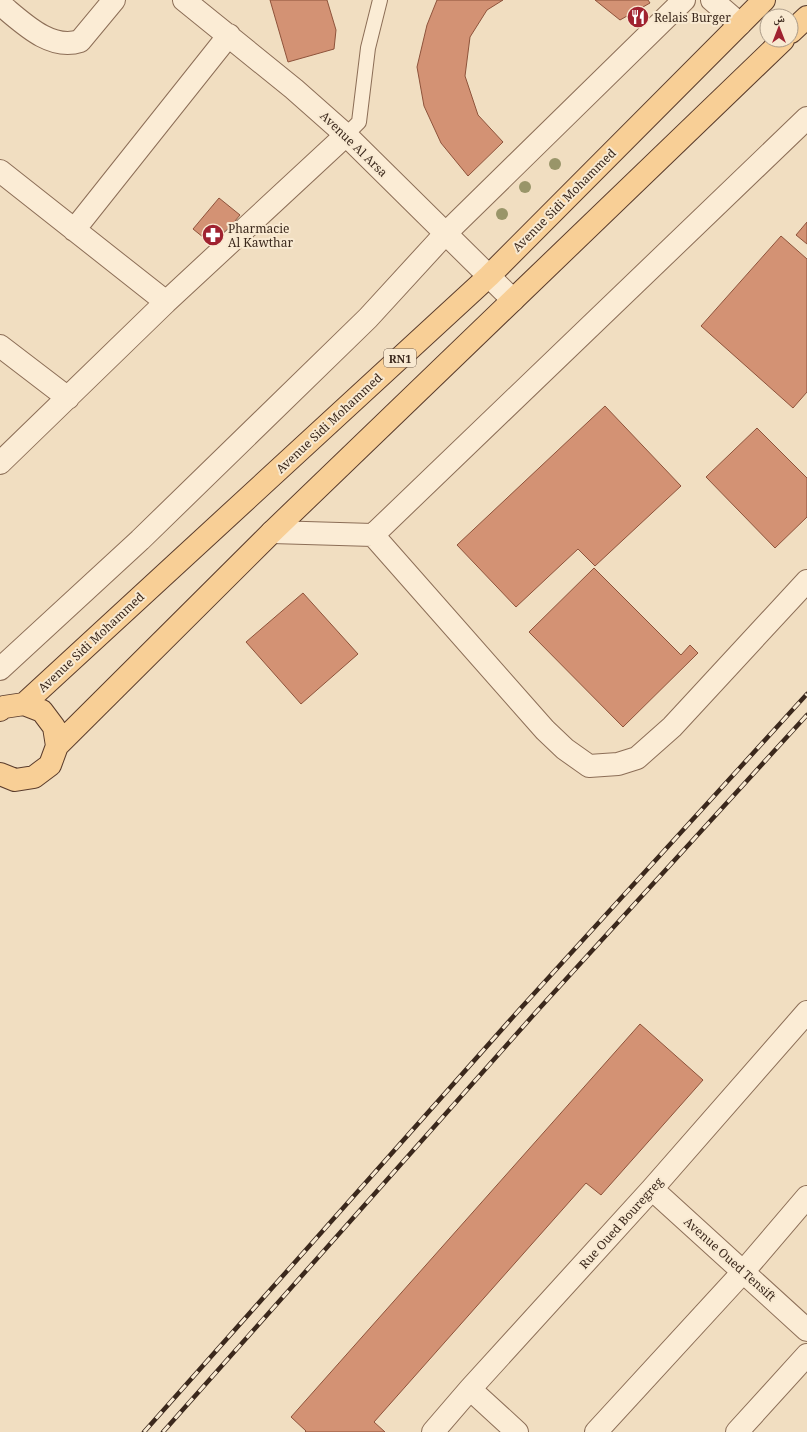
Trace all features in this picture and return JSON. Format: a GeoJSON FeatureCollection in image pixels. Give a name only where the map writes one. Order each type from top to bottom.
{"type":"FeatureCollection","features":[{"type":"Feature","properties":{"kind":"main road","name":"Avenue Sidi Mohammed"},"geometry":{"type":"LineString","coordinates":[[24,704],[489,276],[764,0]]}},
{"type":"Feature","properties":{"kind":"main road"},"geometry":{"type":"LineString","coordinates":[[799,24],[807,17]]}},
{"type":"Feature","properties":{"kind":"main road"},"geometry":{"type":"LineString","coordinates":[[5,782],[34,777],[50,765],[57,746],[272,532],[775,48]]}},
{"type":"Feature","properties":{"kind":"main road"},"geometry":{"type":"LineString","coordinates":[[0,710],[4,707],[24,704],[42,711],[54,727],[57,746]]}},
{"type":"Feature","properties":{"kind":"street"},"geometry":{"type":"LineString","coordinates":[[0,4],[33,31],[60,43],[72,44],[80,41],[114,0]]}},
{"type":"Feature","properties":{"kind":"street","name":"Avenue Al Arsa"},"geometry":{"type":"LineString","coordinates":[[184,0],[294,89],[346,135],[513,300]]}},
{"type":"Feature","properties":{"kind":"street"},"geometry":{"type":"LineString","coordinates":[[0,669],[140,540],[368,318],[446,234],[684,0]]}},
{"type":"Feature","properties":{"kind":"street"},"geometry":{"type":"LineString","coordinates":[[712,0],[740,24]]}},
{"type":"Feature","properties":{"kind":"street"},"geometry":{"type":"LineString","coordinates":[[74,230],[228,35]]}},
{"type":"Feature","properties":{"kind":"street"},"geometry":{"type":"LineString","coordinates":[[272,532],[373,535],[807,118]]}},
{"type":"Feature","properties":{"kind":"street"},"geometry":{"type":"LineString","coordinates":[[0,464],[166,302],[346,135]]}},
{"type":"Feature","properties":{"kind":"street"},"geometry":{"type":"LineString","coordinates":[[0,171],[166,302]]}},
{"type":"Feature","properties":{"kind":"street"},"geometry":{"type":"LineString","coordinates":[[0,346],[68,398]]}},
{"type":"Feature","properties":{"kind":"street"},"geometry":{"type":"LineString","coordinates":[[373,535],[545,730],[565,749],[589,766],[618,764],[637,758],[654,745],[742,653],[807,581]]}},
{"type":"Feature","properties":{"kind":"street","name":"Rue Oued Bouregreg"},"geometry":{"type":"LineString","coordinates":[[433,1432],[470,1389],[652,1189],[807,1012]]}},
{"type":"Feature","properties":{"kind":"street","name":"Avenue Oued Tensift"},"geometry":{"type":"LineString","coordinates":[[652,1189],[807,1330]]}},
{"type":"Feature","properties":{"kind":"street"},"geometry":{"type":"LineString","coordinates":[[596,1432],[743,1272],[807,1197]]}},
{"type":"Feature","properties":{"kind":"street"},"geometry":{"type":"LineString","coordinates":[[737,1432],[807,1355]]}},
{"type":"Feature","properties":{"kind":"street"},"geometry":{"type":"LineString","coordinates":[[470,1389],[517,1432]]}},
{"type":"Feature","properties":{"kind":"lane"},"geometry":{"type":"LineString","coordinates":[[346,135],[359,122],[368,48],[380,0]]}},
{"type":"Feature","properties":{"kind":"building"},"geometry":{"type":"Polygon","coordinates":[[[270,0],[327,0],[336,30],[334,49],[288,62],[270,0]]]}},
{"type":"Feature","properties":{"kind":"building"},"geometry":{"type":"Polygon","coordinates":[[[437,0],[503,0],[487,10],[470,37],[465,76],[478,115],[503,142],[468,176],[441,143],[424,106],[417,67],[427,25],[437,0]]]}},
{"type":"Feature","properties":{"kind":"building"},"geometry":{"type":"Polygon","coordinates":[[[595,0],[648,0],[650,3],[620,20],[595,0]]]}},
{"type":"Feature","properties":{"kind":"building"},"geometry":{"type":"Polygon","coordinates":[[[219,198],[240,215],[214,246],[193,229],[219,198]]]}},
{"type":"Feature","properties":{"kind":"building"},"geometry":{"type":"Polygon","coordinates":[[[807,222],[807,244],[796,235],[807,222]]]}},
{"type":"Feature","properties":{"kind":"building"},"geometry":{"type":"Polygon","coordinates":[[[781,236],[807,259],[807,392],[793,408],[701,326],[781,236]]]}},
{"type":"Feature","properties":{"kind":"building"},"geometry":{"type":"Polygon","coordinates":[[[605,406],[681,486],[595,566],[578,549],[516,607],[457,545],[605,406]]]}},
{"type":"Feature","properties":{"kind":"building"},"geometry":{"type":"Polygon","coordinates":[[[757,428],[807,478],[807,517],[775,548],[706,477],[757,428]]]}},
{"type":"Feature","properties":{"kind":"building"},"geometry":{"type":"Polygon","coordinates":[[[594,568],[681,655],[690,645],[698,653],[623,727],[529,632],[594,568]]]}},
{"type":"Feature","properties":{"kind":"building"},"geometry":{"type":"Polygon","coordinates":[[[303,593],[358,654],[301,704],[246,642],[303,593]]]}},
{"type":"Feature","properties":{"kind":"building"},"geometry":{"type":"Polygon","coordinates":[[[640,1024],[703,1080],[601,1195],[586,1183],[374,1422],[385,1432],[305,1432],[306,1431],[291,1417],[640,1024]]]}},
{"type":"Feature","properties":{"kind":"railway"},"geometry":{"type":"LineString","coordinates":[[144,1432],[520,1009],[807,694]]}},
{"type":"Feature","properties":{"kind":"railway"},"geometry":{"type":"LineString","coordinates":[[163,1432],[537,1011],[807,715]]}},
{"type":"Feature","properties":{"kind":"place","name":"Relais Burger"},"geometry":{"type":"Point","coordinates":[638,17]}},
{"type":"Feature","properties":{"kind":"place","name":"Pharmacie Al Kawthar"},"geometry":{"type":"Point","coordinates":[213,235]}}]}
